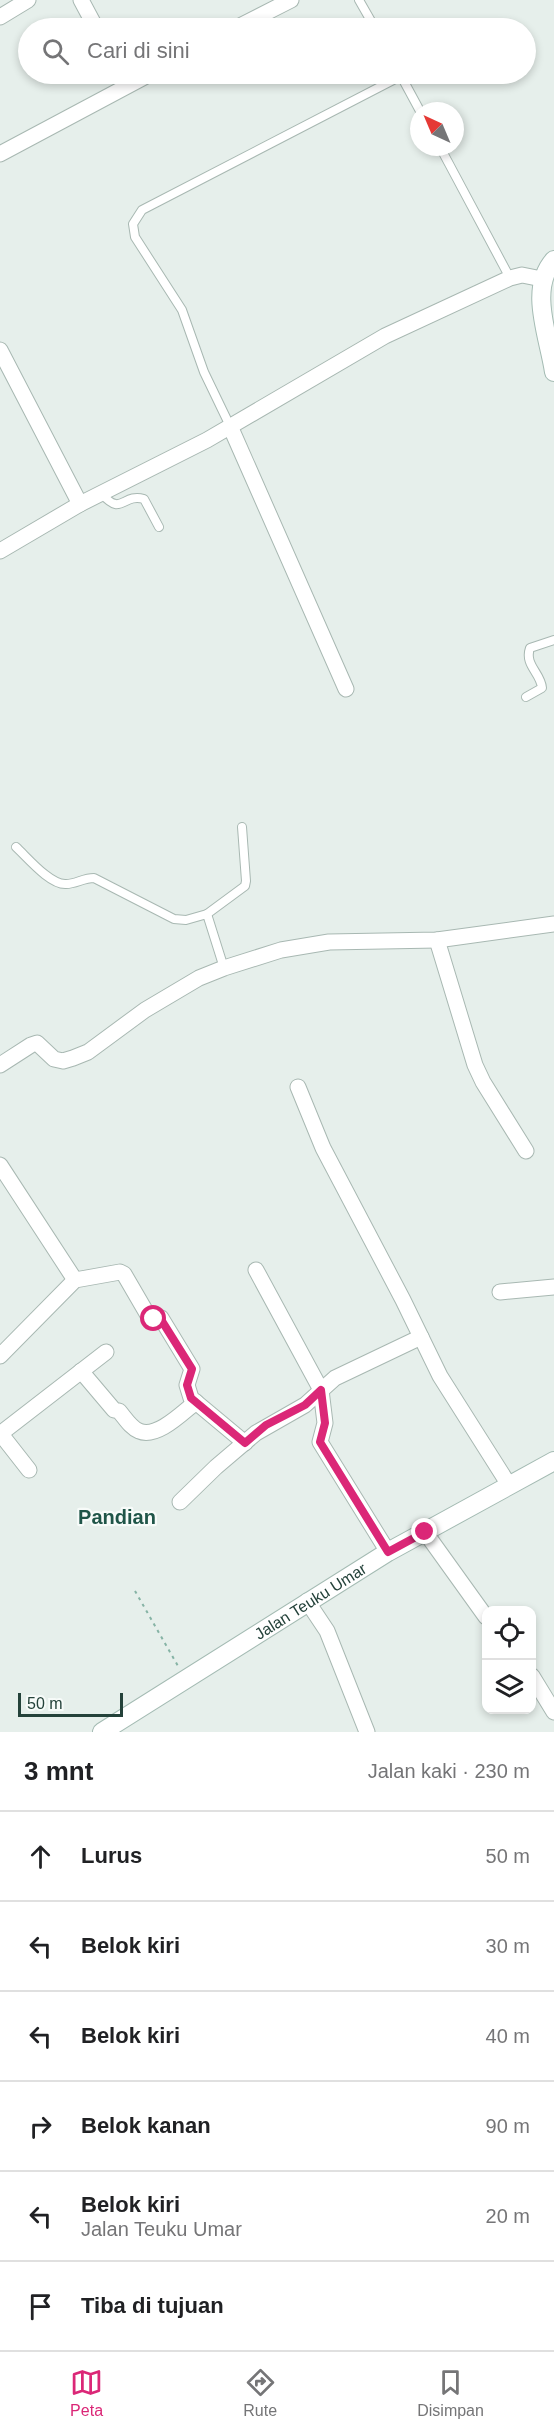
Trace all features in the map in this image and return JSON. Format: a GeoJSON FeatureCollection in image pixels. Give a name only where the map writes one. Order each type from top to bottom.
{"type":"FeatureCollection","features":[{"type":"Feature","properties":{"kind":"main road"},"geometry":{"type":"LineString","coordinates":[[554,260],[546,269],[542,279],[540,301],[552,349],[554,372]]}},
{"type":"Feature","properties":{"kind":"main road","name":"Jalan Teuku Umar"},"geometry":{"type":"LineString","coordinates":[[102,1732],[388,1552],[554,1461]]}},
{"type":"Feature","properties":{"kind":"street"},"geometry":{"type":"LineString","coordinates":[[0,17],[28,0]]}},
{"type":"Feature","properties":{"kind":"street"},"geometry":{"type":"LineString","coordinates":[[81,0],[91,18]]}},
{"type":"Feature","properties":{"kind":"street"},"geometry":{"type":"LineString","coordinates":[[256,18],[291,0]]}},
{"type":"Feature","properties":{"kind":"street"},"geometry":{"type":"LineString","coordinates":[[119,84],[121,88]]}},
{"type":"Feature","properties":{"kind":"street"},"geometry":{"type":"LineString","coordinates":[[0,154],[129,84]]}},
{"type":"Feature","properties":{"kind":"street"},"geometry":{"type":"LineString","coordinates":[[0,551],[80,504],[230,426],[399,328],[510,278],[522,275],[542,279]]}},
{"type":"Feature","properties":{"kind":"street"},"geometry":{"type":"LineString","coordinates":[[0,350],[80,504]]}},
{"type":"Feature","properties":{"kind":"street"},"geometry":{"type":"LineString","coordinates":[[230,426],[346,689]]}},
{"type":"Feature","properties":{"kind":"street"},"geometry":{"type":"LineString","coordinates":[[0,1065],[31,1045],[37,1044],[54,1059],[63,1061],[88,1052],[145,1010],[200,978],[281,950],[329,942],[437,940],[553,928]]}},
{"type":"Feature","properties":{"kind":"street"},"geometry":{"type":"LineString","coordinates":[[437,940],[475,1065],[526,1150]]}},
{"type":"Feature","properties":{"kind":"street"},"geometry":{"type":"LineString","coordinates":[[298,1087],[323,1148],[440,1376],[509,1485]]}},
{"type":"Feature","properties":{"kind":"street"},"geometry":{"type":"LineString","coordinates":[[0,1164],[75,1280]]}},
{"type":"Feature","properties":{"kind":"street"},"geometry":{"type":"LineString","coordinates":[[256,1270],[321,1390],[325,1423],[320,1442],[388,1552]]}},
{"type":"Feature","properties":{"kind":"street"},"geometry":{"type":"LineString","coordinates":[[0,1356],[75,1280],[120,1272],[124,1274],[149,1317],[160,1318],[192,1369],[187,1390],[196,1402],[245,1443]]}},
{"type":"Feature","properties":{"kind":"street"},"geometry":{"type":"LineString","coordinates":[[500,1292],[554,1287]]}},
{"type":"Feature","properties":{"kind":"street"},"geometry":{"type":"LineString","coordinates":[[180,1502],[266,1425],[305,1405],[345,1371],[421,1337]]}},
{"type":"Feature","properties":{"kind":"street"},"geometry":{"type":"LineString","coordinates":[[29,1470],[0,1433],[106,1352]]}},
{"type":"Feature","properties":{"kind":"street"},"geometry":{"type":"LineString","coordinates":[[81,1371],[114,1410],[118,1411],[137,1431],[144,1433],[160,1430],[196,1402]]}},
{"type":"Feature","properties":{"kind":"street"},"geometry":{"type":"LineString","coordinates":[[425,1532],[482,1611]]}},
{"type":"Feature","properties":{"kind":"street"},"geometry":{"type":"LineString","coordinates":[[307,1601],[327,1631],[368,1732]]}},
{"type":"Feature","properties":{"kind":"street"},"geometry":{"type":"LineString","coordinates":[[536,1684],[554,1712]]}},
{"type":"Feature","properties":{"kind":"lane"},"geometry":{"type":"LineString","coordinates":[[359,0],[369,18]]}},
{"type":"Feature","properties":{"kind":"lane"},"geometry":{"type":"LineString","coordinates":[[230,426],[204,372],[182,310],[135,237],[133,224],[142,210],[383,84]]}},
{"type":"Feature","properties":{"kind":"lane"},"geometry":{"type":"LineString","coordinates":[[405,84],[415,102]]}},
{"type":"Feature","properties":{"kind":"lane"},"geometry":{"type":"LineString","coordinates":[[445,156],[510,278]]}},
{"type":"Feature","properties":{"kind":"lane"},"geometry":{"type":"LineString","coordinates":[[102,494],[111,504],[116,505],[135,496],[144,499],[159,527]]}},
{"type":"Feature","properties":{"kind":"lane"},"geometry":{"type":"LineString","coordinates":[[526,697],[542,688],[542,683],[528,660],[530,648],[554,640]]}},
{"type":"Feature","properties":{"kind":"lane"},"geometry":{"type":"LineString","coordinates":[[16,847],[52,881],[69,884],[82,878],[94,878],[174,919],[186,920],[207,914],[242,889],[246,881],[242,827]]}},
{"type":"Feature","properties":{"kind":"lane"},"geometry":{"type":"LineString","coordinates":[[207,914],[224,968]]}},
{"type":"Feature","properties":{"kind":"path"},"geometry":{"type":"LineString","coordinates":[[135,1591],[186,1679]]}},
{"type":"Feature","properties":{"kind":"district","name":"Pandian"},"geometry":{"type":"Point","coordinates":[117,1517]}},
{"type":"Feature","properties":{"kind":"route"},"geometry":{"type":"LineString","coordinates":[[154,1319],[160,1318],[192,1369],[187,1385],[191,1398],[245,1443],[266,1425],[305,1405],[321,1390],[325,1423],[320,1442],[388,1552],[425,1532]]}}]}
